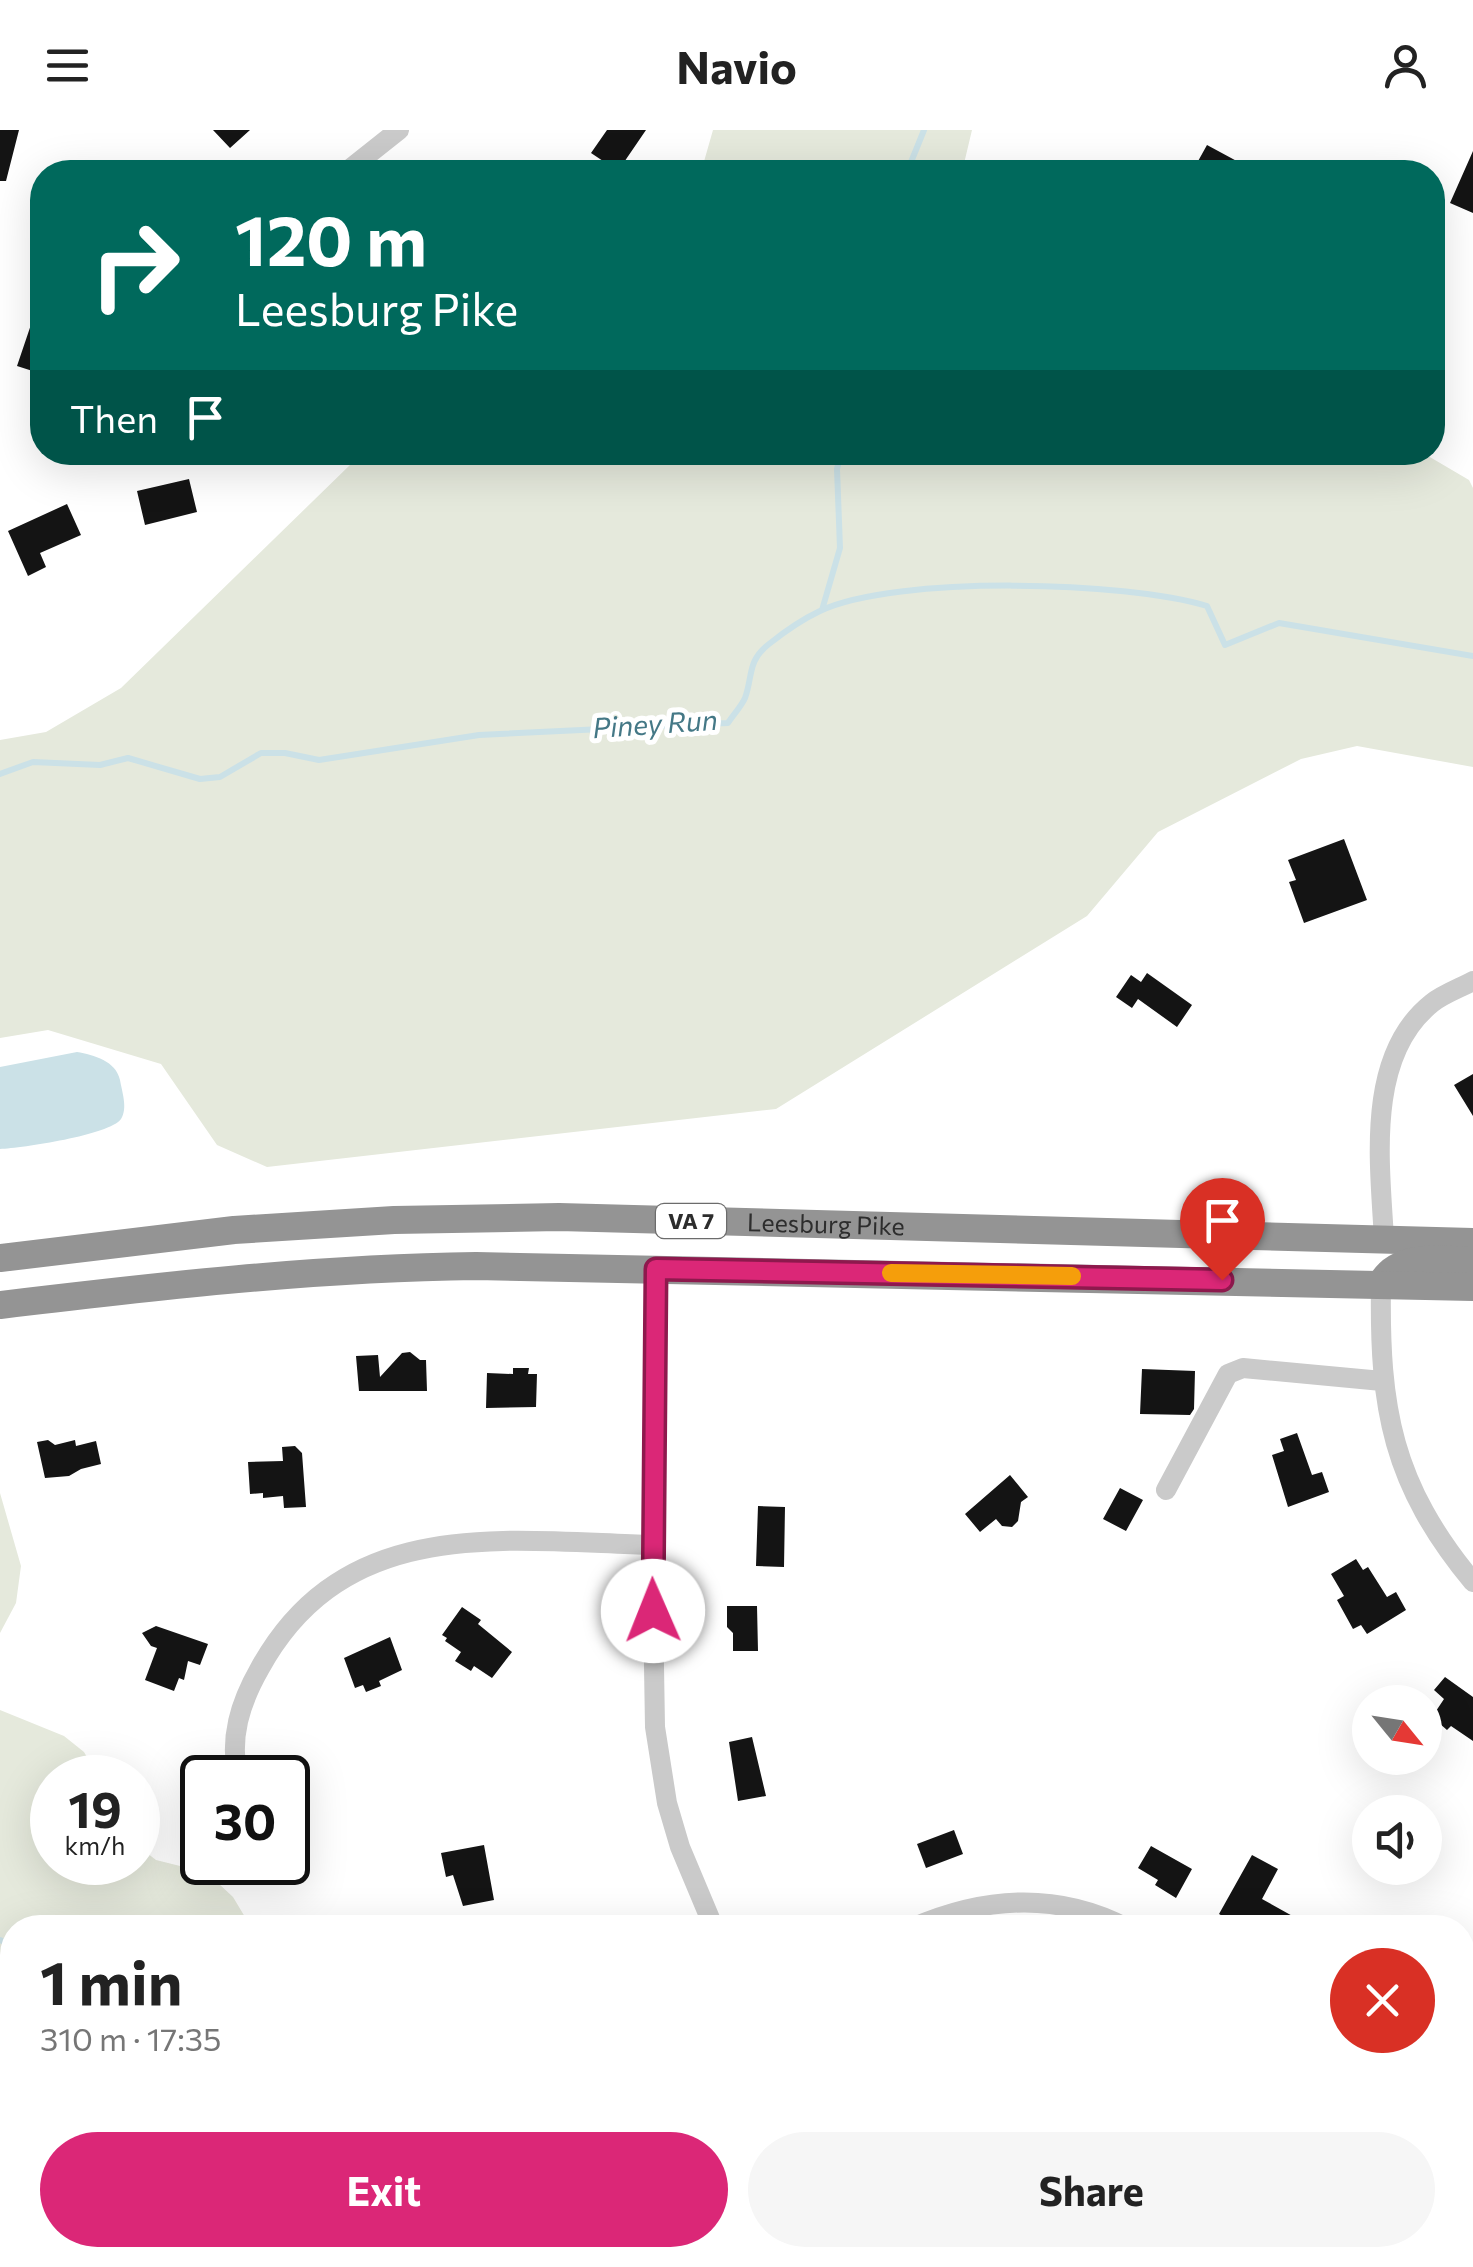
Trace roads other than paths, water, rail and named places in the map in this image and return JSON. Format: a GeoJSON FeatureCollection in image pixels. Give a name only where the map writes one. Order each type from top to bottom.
{"type":"FeatureCollection","features":[{"type":"Feature","properties":{"kind":"highway","name":"Leesburg Pike"},"geometry":{"type":"LineString","coordinates":[[0,1258],[234,1230],[394,1220],[559,1217],[1473,1242]]}},
{"type":"Feature","properties":{"kind":"highway"},"geometry":{"type":"LineString","coordinates":[[1381,1284],[1397,1267],[1422,1259],[1473,1261]]}},
{"type":"Feature","properties":{"kind":"highway","name":"Leesburg Pike"},"geometry":{"type":"LineString","coordinates":[[0,1305],[200,1280],[334,1270],[476,1266],[1473,1287]]}},
{"type":"Feature","properties":{"kind":"street"},"geometry":{"type":"LineString","coordinates":[[361,160],[399,130]]}},
{"type":"Feature","properties":{"kind":"street"},"geometry":{"type":"LineString","coordinates":[[1384,1239],[1382,1122],[1386,1076],[1402,1036],[1432,1003],[1473,982]]}},
{"type":"Feature","properties":{"kind":"street"},"geometry":{"type":"LineString","coordinates":[[656,1269],[652,1545],[658,1758],[680,1847],[709,1915]]}},
{"type":"Feature","properties":{"kind":"street"},"geometry":{"type":"LineString","coordinates":[[1381,1284],[1382,1381],[1391,1429],[1405,1472],[1438,1535],[1473,1582]]}},
{"type":"Feature","properties":{"kind":"street"},"geometry":{"type":"LineString","coordinates":[[1166,1490],[1228,1374],[1243,1368],[1382,1381]]}},
{"type":"Feature","properties":{"kind":"street"},"geometry":{"type":"LineString","coordinates":[[234,1755],[234,1738],[251,1684],[288,1626],[339,1582],[371,1564],[438,1544],[473,1540],[652,1545]]}},
{"type":"Feature","properties":{"kind":"street"},"geometry":{"type":"LineString","coordinates":[[942,1915],[1010,1901],[1044,1902],[1094,1915]]}},
{"type":"Feature","properties":{"kind":"water"},"geometry":{"type":"Polygon","coordinates":[[[77,1052],[103,1060],[118,1073],[124,1105],[121,1119],[84,1135],[0,1149],[0,1067],[77,1052]]]}},
{"type":"Feature","properties":{"kind":"waterway"},"geometry":{"type":"LineString","coordinates":[[912,160],[924,130]]}},
{"type":"Feature","properties":{"kind":"waterway"},"geometry":{"type":"LineString","coordinates":[[822,610],[840,548],[838,465]]}},
{"type":"Feature","properties":{"kind":"waterway","name":"Piney Run"},"geometry":{"type":"LineString","coordinates":[[0,774],[33,762],[100,765],[128,758],[200,779],[220,777],[261,753],[319,760],[479,735],[728,723],[745,698],[757,657],[800,622],[855,599],[955,587],[1069,587],[1171,598],[1207,606],[1225,645],[1279,623],[1473,656]]}}]}
